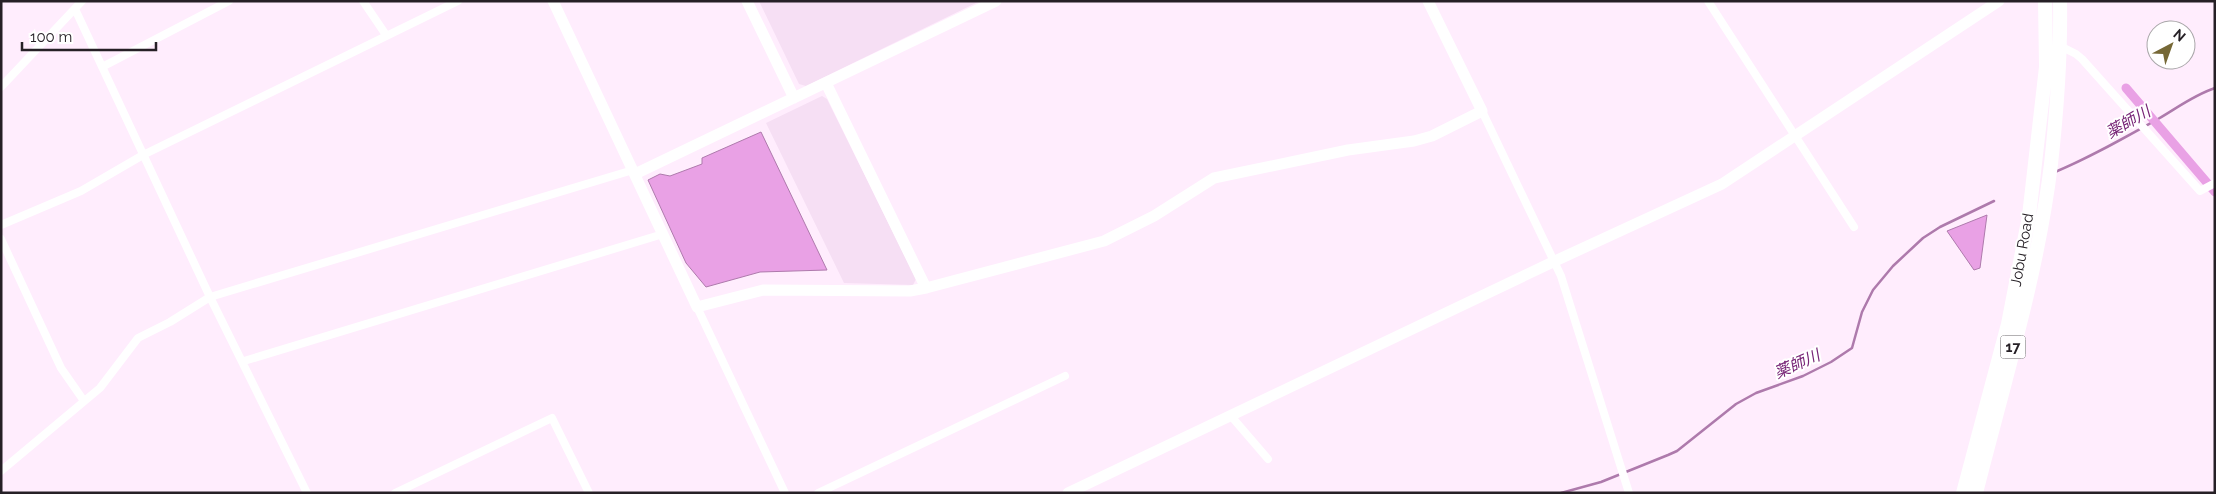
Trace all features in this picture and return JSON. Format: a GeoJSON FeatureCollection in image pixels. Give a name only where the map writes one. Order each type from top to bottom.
{"type":"FeatureCollection","features":[{"type":"Feature","properties":{"kind":"highway","name":"Jobu Road"},"geometry":{"type":"LineString","coordinates":[[1962,493],[2008,324],[2030,206],[2036,170],[2046,67],[2045,1]]}},
{"type":"Feature","properties":{"kind":"highway","name":"Jobu Road"},"geometry":{"type":"LineString","coordinates":[[1976,493],[2016,338],[2045,200],[2051,164],[2060,46],[2060,1]]}},
{"type":"Feature","properties":{"kind":"street"},"geometry":{"type":"LineString","coordinates":[[1,87],[82,1]]}},
{"type":"Feature","properties":{"kind":"street"},"geometry":{"type":"LineString","coordinates":[[102,67],[228,1]]}},
{"type":"Feature","properties":{"kind":"street"},"geometry":{"type":"LineString","coordinates":[[363,1],[386,35]]}},
{"type":"Feature","properties":{"kind":"street"},"geometry":{"type":"LineString","coordinates":[[1,225],[81,191],[143,155],[458,1]]}},
{"type":"Feature","properties":{"kind":"street"},"geometry":{"type":"LineString","coordinates":[[553,1],[785,493]]}},
{"type":"Feature","properties":{"kind":"street"},"geometry":{"type":"LineString","coordinates":[[747,1],[794,98]]}},
{"type":"Feature","properties":{"kind":"street"},"geometry":{"type":"LineString","coordinates":[[1428,1],[1555,260],[1588,357],[1629,493]]}},
{"type":"Feature","properties":{"kind":"street"},"geometry":{"type":"LineString","coordinates":[[1708,1],[1854,226]]}},
{"type":"Feature","properties":{"kind":"street"},"geometry":{"type":"LineString","coordinates":[[1068,493],[1555,260],[1722,184],[1796,137],[1999,1]]}},
{"type":"Feature","properties":{"kind":"street"},"geometry":{"type":"LineString","coordinates":[[1,471],[100,388],[138,338],[170,322],[210,297],[634,172],[826,83],[993,2]]}},
{"type":"Feature","properties":{"kind":"street"},"geometry":{"type":"LineString","coordinates":[[74,9],[210,297],[244,361],[307,493]]}},
{"type":"Feature","properties":{"kind":"street"},"geometry":{"type":"LineString","coordinates":[[2060,46],[2076,54],[2200,191],[2214,183]]}},
{"type":"Feature","properties":{"kind":"street"},"geometry":{"type":"LineString","coordinates":[[826,83],[926,288]]}},
{"type":"Feature","properties":{"kind":"street"},"geometry":{"type":"LineString","coordinates":[[697,307],[763,290],[910,291],[926,288],[1104,241],[1154,216],[1214,178],[1348,150],[1414,142],[1432,136],[1482,112]]}},
{"type":"Feature","properties":{"kind":"street"},"geometry":{"type":"LineString","coordinates":[[244,361],[664,234]]}},
{"type":"Feature","properties":{"kind":"street"},"geometry":{"type":"LineString","coordinates":[[1,239],[61,368],[84,401]]}},
{"type":"Feature","properties":{"kind":"street"},"geometry":{"type":"LineString","coordinates":[[818,493],[1065,376]]}},
{"type":"Feature","properties":{"kind":"street"},"geometry":{"type":"LineString","coordinates":[[1231,416],[1268,459]]}},
{"type":"Feature","properties":{"kind":"street"},"geometry":{"type":"LineString","coordinates":[[395,493],[552,418],[588,493]]}},
{"type":"Feature","properties":{"kind":"shaded area"},"geometry":{"type":"Polygon","coordinates":[[[759,1],[980,1],[806,86],[799,84],[759,1]]]}},
{"type":"Feature","properties":{"kind":"shaded area"},"geometry":{"type":"Polygon","coordinates":[[[822,96],[827,99],[916,279],[913,285],[844,283],[766,123],[822,96]]]}},
{"type":"Feature","properties":{"kind":"shaded area"},"geometry":{"type":"Polygon","coordinates":[[[761,132],[827,270],[760,272],[706,287],[686,263],[648,180],[660,174],[670,176],[702,164],[702,158],[761,132]]]}},
{"type":"Feature","properties":{"kind":"shaded area"},"geometry":{"type":"Polygon","coordinates":[[[1987,215],[1980,268],[1974,270],[1947,231],[1987,215]]]}},
{"type":"Feature","properties":{"kind":"waterway"},"geometry":{"type":"LineString","coordinates":[[2126,88],[2215,192]]}},
{"type":"Feature","properties":{"kind":"waterway","name":"薬師川"},"geometry":{"type":"LineString","coordinates":[[2055,172],[2107,147],[2193,98],[2215,88]]}},
{"type":"Feature","properties":{"kind":"waterway","name":"薬師川"},"geometry":{"type":"LineString","coordinates":[[1561,493],[1601,482],[1677,451],[1736,404],[1756,393],[1803,376],[1831,362],[1852,348],[1862,312],[1873,290],[1893,266],[1923,238],[1940,227],[1994,201]]}}]}
